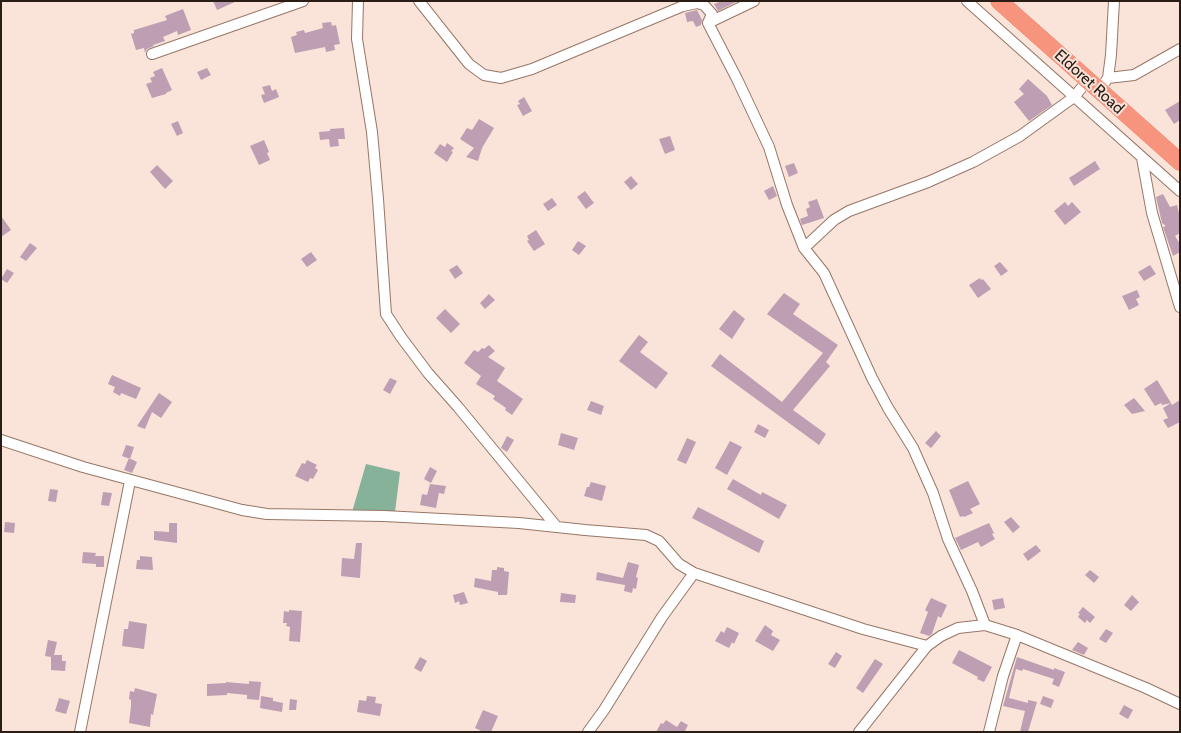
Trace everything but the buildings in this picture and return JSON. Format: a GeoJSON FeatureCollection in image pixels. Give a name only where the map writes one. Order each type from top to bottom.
{"type":"FeatureCollection","features":[{"type":"Feature","properties":{"kind":"highway","name":"Eldoret Road"},"geometry":{"type":"LineString","coordinates":[[999,1],[1098,83],[1180,162]]}},
{"type":"Feature","properties":{"kind":"street"},"geometry":{"type":"LineString","coordinates":[[152,54],[303,1]]}},
{"type":"Feature","properties":{"kind":"street"},"geometry":{"type":"LineString","coordinates":[[358,1],[357,39],[372,142],[386,314],[400,337],[428,373],[556,526]]}},
{"type":"Feature","properties":{"kind":"street"},"geometry":{"type":"LineString","coordinates":[[419,1],[469,64],[484,75],[501,78],[532,69],[691,4],[700,3],[708,7],[712,14],[708,23]]}},
{"type":"Feature","properties":{"kind":"street"},"geometry":{"type":"LineString","coordinates":[[708,23],[754,1]]}},
{"type":"Feature","properties":{"kind":"street"},"geometry":{"type":"LineString","coordinates":[[967,1],[1180,191]]}},
{"type":"Feature","properties":{"kind":"street"},"geometry":{"type":"LineString","coordinates":[[1098,83],[1111,55],[1114,1]]}},
{"type":"Feature","properties":{"kind":"street"},"geometry":{"type":"LineString","coordinates":[[708,23],[769,147],[787,205],[804,248],[824,273],[872,378],[913,448],[933,493],[948,539],[985,625]]}},
{"type":"Feature","properties":{"kind":"street"},"geometry":{"type":"LineString","coordinates":[[804,248],[834,220],[849,211],[928,182],[972,162],[1020,136],[1074,97],[1098,83],[1134,75],[1180,50]]}},
{"type":"Feature","properties":{"kind":"street"},"geometry":{"type":"LineString","coordinates":[[1142,158],[1152,214],[1180,307]]}},
{"type":"Feature","properties":{"kind":"street"},"geometry":{"type":"LineString","coordinates":[[1,440],[83,468],[215,504],[267,514],[384,516],[556,526],[646,535],[659,541],[679,564],[694,573],[863,629],[927,646]]}},
{"type":"Feature","properties":{"kind":"street"},"geometry":{"type":"LineString","coordinates":[[80,732],[130,481]]}},
{"type":"Feature","properties":{"kind":"street"},"geometry":{"type":"LineString","coordinates":[[588,732],[604,710],[662,617],[694,573]]}},
{"type":"Feature","properties":{"kind":"street"},"geometry":{"type":"LineString","coordinates":[[859,732],[927,646],[941,636],[958,628],[985,625],[1146,688],[1180,704]]}},
{"type":"Feature","properties":{"kind":"street"},"geometry":{"type":"LineString","coordinates":[[989,732],[1003,676],[1016,636]]}},
{"type":"Feature","properties":{"kind":"green space"},"geometry":{"type":"Polygon","coordinates":[[[366,464],[400,472],[395,512],[352,512],[366,464]]]}}]}
